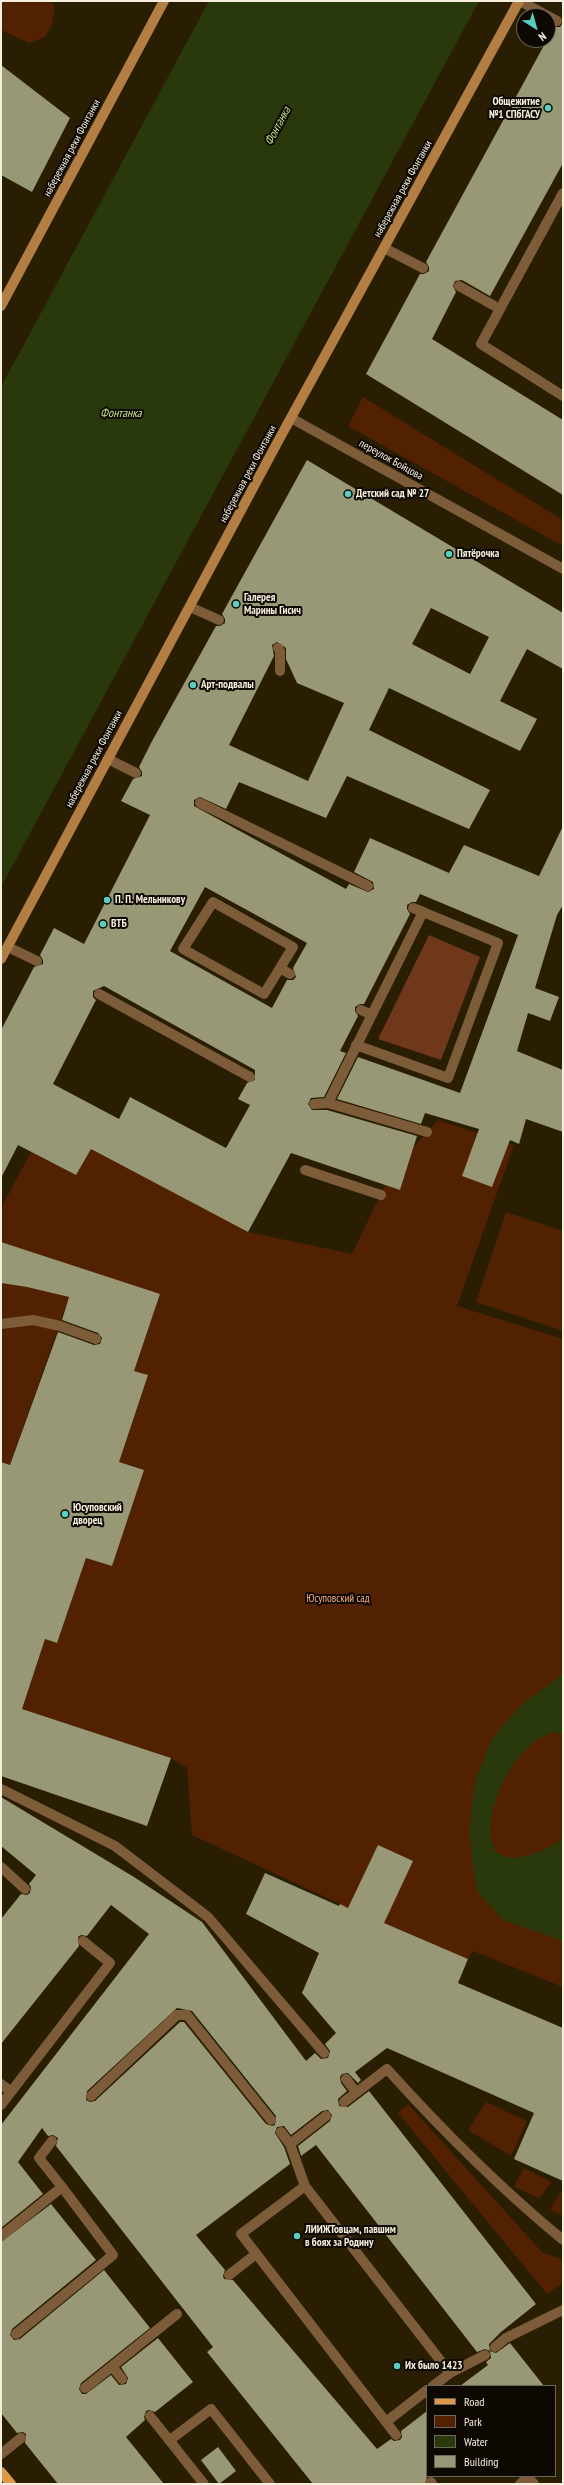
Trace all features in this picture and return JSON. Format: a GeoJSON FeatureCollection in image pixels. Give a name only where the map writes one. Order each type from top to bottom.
{"type":"FeatureCollection","features":[{"type":"Feature","properties":{"kind":"main road"},"geometry":{"type":"LineString","coordinates":[[1,2472],[11,2484]]}},
{"type":"Feature","properties":{"kind":"street","name":"набережная реки Фонтанки"},"geometry":{"type":"LineString","coordinates":[[1,306],[164,1]]}},
{"type":"Feature","properties":{"kind":"street","name":"набережная реки Фонтанки"},"geometry":{"type":"LineString","coordinates":[[1,959],[291,418],[519,1]]}},
{"type":"Feature","properties":{"kind":"street"},"geometry":{"type":"LineString","coordinates":[[519,1],[557,21]]}},
{"type":"Feature","properties":{"kind":"street"},"geometry":{"type":"LineString","coordinates":[[563,193],[481,344],[563,396]]}},
{"type":"Feature","properties":{"kind":"street"},"geometry":{"type":"LineString","coordinates":[[384,248],[423,268]]}},
{"type":"Feature","properties":{"kind":"street"},"geometry":{"type":"LineString","coordinates":[[459,286],[500,309]]}},
{"type":"Feature","properties":{"kind":"street","name":"переулок Бойцова"},"geometry":{"type":"LineString","coordinates":[[291,418],[563,569]]}},
{"type":"Feature","properties":{"kind":"street"},"geometry":{"type":"LineString","coordinates":[[190,607],[219,620]]}},
{"type":"Feature","properties":{"kind":"street"},"geometry":{"type":"LineString","coordinates":[[278,648],[280,651],[280,671]]}},
{"type":"Feature","properties":{"kind":"street"},"geometry":{"type":"LineString","coordinates":[[108,759],[136,773]]}},
{"type":"Feature","properties":{"kind":"street"},"geometry":{"type":"LineString","coordinates":[[200,803],[368,886]]}},
{"type":"Feature","properties":{"kind":"street"},"geometry":{"type":"LineString","coordinates":[[213,902],[293,947],[280,968],[264,994],[183,949],[213,902]]}},
{"type":"Feature","properties":{"kind":"street"},"geometry":{"type":"LineString","coordinates":[[356,1045],[448,1078],[498,943],[413,908]]}},
{"type":"Feature","properties":{"kind":"street"},"geometry":{"type":"LineString","coordinates":[[328,1103],[423,912]]}},
{"type":"Feature","properties":{"kind":"street"},"geometry":{"type":"LineString","coordinates":[[8,947],[37,962]]}},
{"type":"Feature","properties":{"kind":"street"},"geometry":{"type":"LineString","coordinates":[[280,968],[290,974]]}},
{"type":"Feature","properties":{"kind":"street"},"geometry":{"type":"LineString","coordinates":[[100,994],[250,1077]]}},
{"type":"Feature","properties":{"kind":"street"},"geometry":{"type":"LineString","coordinates":[[361,1010],[372,1015]]}},
{"type":"Feature","properties":{"kind":"street"},"geometry":{"type":"LineString","coordinates":[[314,1104],[328,1103],[427,1132]]}},
{"type":"Feature","properties":{"kind":"street"},"geometry":{"type":"LineString","coordinates":[[305,1170],[381,1195]]}},
{"type":"Feature","properties":{"kind":"street"},"geometry":{"type":"LineString","coordinates":[[1,1324],[33,1320],[60,1326],[96,1339]]}},
{"type":"Feature","properties":{"kind":"street"},"geometry":{"type":"LineString","coordinates":[[1,1789],[115,1846],[208,1917],[324,2053]]}},
{"type":"Feature","properties":{"kind":"street"},"geometry":{"type":"LineString","coordinates":[[2,1870],[25,1889]]}},
{"type":"Feature","properties":{"kind":"street"},"geometry":{"type":"LineString","coordinates":[[1,2105],[110,1963],[83,1941]]}},
{"type":"Feature","properties":{"kind":"street"},"geometry":{"type":"LineString","coordinates":[[91,2096],[177,2015],[187,2015],[271,2120]]}},
{"type":"Feature","properties":{"kind":"street"},"geometry":{"type":"LineString","coordinates":[[344,2102],[387,2069],[430,2117],[535,2217],[563,2240]]}},
{"type":"Feature","properties":{"kind":"street"},"geometry":{"type":"LineString","coordinates":[[346,2079],[356,2092]]}},
{"type":"Feature","properties":{"kind":"street"},"geometry":{"type":"LineString","coordinates":[[1,2084],[11,2092]]}},
{"type":"Feature","properties":{"kind":"street"},"geometry":{"type":"LineString","coordinates":[[290,2144],[326,2116]]}},
{"type":"Feature","properties":{"kind":"street"},"geometry":{"type":"LineString","coordinates":[[280,2132],[290,2144],[305,2186],[450,2373]]}},
{"type":"Feature","properties":{"kind":"street"},"geometry":{"type":"LineString","coordinates":[[16,2334],[113,2255],[39,2158],[52,2141]]}},
{"type":"Feature","properties":{"kind":"street"},"geometry":{"type":"LineString","coordinates":[[305,2186],[241,2234],[396,2435]]}},
{"type":"Feature","properties":{"kind":"street"},"geometry":{"type":"LineString","coordinates":[[1,2236],[62,2187]]}},
{"type":"Feature","properties":{"kind":"street"},"geometry":{"type":"LineString","coordinates":[[228,2275],[256,2254]]}},
{"type":"Feature","properties":{"kind":"street"},"geometry":{"type":"LineString","coordinates":[[495,2347],[506,2338],[563,2310]]}},
{"type":"Feature","properties":{"kind":"street"},"geometry":{"type":"LineString","coordinates":[[85,2388],[177,2314]]}},
{"type":"Feature","properties":{"kind":"street"},"geometry":{"type":"LineString","coordinates":[[434,2385],[450,2373],[485,2355]]}},
{"type":"Feature","properties":{"kind":"street"},"geometry":{"type":"LineString","coordinates":[[112,2366],[122,2379]]}},
{"type":"Feature","properties":{"kind":"street"},"geometry":{"type":"LineString","coordinates":[[386,2422],[426,2391]]}},
{"type":"Feature","properties":{"kind":"street"},"geometry":{"type":"LineString","coordinates":[[170,2440],[211,2409],[270,2484]]}},
{"type":"Feature","properties":{"kind":"street"},"geometry":{"type":"LineString","coordinates":[[150,2416],[204,2484]]}},
{"type":"Feature","properties":{"kind":"street"},"geometry":{"type":"LineString","coordinates":[[1,2454],[21,2438]]}},
{"type":"Feature","properties":{"kind":"street"},"geometry":{"type":"LineString","coordinates":[[520,2484],[528,2477],[534,2484]]}},
{"type":"Feature","properties":{"kind":"green space"},"geometry":{"type":"Polygon","coordinates":[[[1,1],[50,1],[55,7],[52,25],[45,37],[29,43],[1,30],[1,1]]]}},
{"type":"Feature","properties":{"kind":"green space"},"geometry":{"type":"Polygon","coordinates":[[[363,397],[563,520],[563,546],[348,426],[363,397]]]}},
{"type":"Feature","properties":{"kind":"green space","name":"Юсуповский сад"},"geometry":{"type":"Polygon","coordinates":[[[438,1120],[514,1145],[457,1306],[563,1339],[563,1987],[473,1951],[468,1959],[340,1904],[192,1835],[187,1768],[171,1758],[22,1709],[45,1639],[57,1643],[86,1558],[112,1566],[144,1470],[119,1462],[148,1375],[134,1371],[160,1295],[1,1242],[1,1208],[31,1152],[76,1175],[91,1149],[248,1232],[352,1254],[385,1185],[400,1190],[414,1147],[438,1120]]]}},
{"type":"Feature","properties":{"kind":"green space"},"geometry":{"type":"Polygon","coordinates":[[[506,1212],[563,1231],[563,1331],[476,1302],[506,1212]]]}},
{"type":"Feature","properties":{"kind":"green space"},"geometry":{"type":"Polygon","coordinates":[[[1,1283],[27,1287],[69,1297],[10,1465],[1,1462],[1,1283]]]}},
{"type":"Feature","properties":{"kind":"green space"},"geometry":{"type":"Polygon","coordinates":[[[486,2102],[527,2121],[511,2156],[468,2130],[486,2102]]]}},
{"type":"Feature","properties":{"kind":"green space"},"geometry":{"type":"Polygon","coordinates":[[[408,2104],[542,2252],[563,2260],[563,2283],[547,2294],[398,2113],[408,2104]]]}},
{"type":"Feature","properties":{"kind":"green space"},"geometry":{"type":"Polygon","coordinates":[[[524,2168],[551,2182],[539,2199],[514,2186],[524,2168]]]}},
{"type":"Feature","properties":{"kind":"green space"},"geometry":{"type":"Polygon","coordinates":[[[563,2189],[563,2216],[550,2209],[563,2189]]]}},
{"type":"Feature","properties":{"kind":"shaded area"},"geometry":{"type":"Polygon","coordinates":[[[429,935],[480,957],[441,1060],[378,1039],[429,935]]]}},
{"type":"Feature","properties":{"kind":"water","name":"Фонтанка"},"geometry":{"type":"Polygon","coordinates":[[[209,1],[479,1],[1,887],[1,387],[209,1]]]}},
{"type":"Feature","properties":{"kind":"water"},"geometry":{"type":"Polygon","coordinates":[[[563,1674],[563,1733],[550,1733],[536,1741],[525,1750],[515,1762],[494,1805],[490,1833],[495,1851],[505,1857],[512,1858],[536,1853],[552,1846],[563,1838],[563,1941],[503,1920],[476,1890],[469,1832],[475,1780],[493,1737],[522,1704],[563,1674]]]}},
{"type":"Feature","properties":{"kind":"pier"},"geometry":{"type":"Polygon","coordinates":[[[236,452],[237,453],[202,519],[200,518],[236,452]]]}},
{"type":"Feature","properties":{"kind":"building"},"geometry":{"type":"Polygon","coordinates":[[[563,23],[563,163],[490,296],[462,280],[455,281],[453,286],[456,292],[432,339],[563,420],[563,495],[366,374],[420,274],[424,274],[429,271],[429,267],[426,262],[543,48],[556,48],[556,27],[560,27],[563,23]]]}},
{"type":"Feature","properties":{"kind":"building"},"geometry":{"type":"Polygon","coordinates":[[[1,65],[70,118],[32,192],[1,175],[1,65]]]}},
{"type":"Feature","properties":{"kind":"building"},"geometry":{"type":"Polygon","coordinates":[[[307,460],[563,613],[563,669],[527,649],[500,701],[537,719],[520,751],[389,688],[369,730],[490,790],[469,829],[347,776],[326,818],[239,782],[226,809],[200,797],[194,800],[194,806],[346,889],[349,884],[368,892],[374,889],[373,882],[354,872],[370,838],[449,873],[464,845],[539,876],[563,826],[563,905],[557,915],[535,988],[559,997],[550,1021],[528,1013],[517,1051],[563,1070],[563,1132],[526,1119],[519,1144],[510,1140],[492,1187],[462,1176],[479,1129],[425,1113],[421,1124],[337,1099],[358,1057],[460,1093],[518,935],[420,894],[416,902],[412,902],[407,905],[407,909],[410,914],[364,1004],[360,1004],[355,1007],[355,1011],[358,1016],[340,1051],[346,1053],[324,1097],[311,1098],[308,1104],[312,1110],[327,1110],[417,1136],[400,1190],[291,1153],[248,1232],[91,1149],[76,1175],[18,1145],[1,1178],[1,1030],[34,967],[43,964],[43,960],[40,955],[54,928],[84,944],[150,815],[121,801],[133,779],[142,776],[142,772],[139,767],[216,626],[220,626],[225,623],[225,619],[222,614],[307,460]],[[431,608],[412,644],[470,674],[489,637],[431,608]],[[277,642],[272,645],[274,656],[229,745],[308,781],[344,703],[297,683],[286,659],[286,648],[277,642]],[[205,887],[170,951],[272,1008],[287,980],[293,980],[296,977],[293,968],[307,943],[205,887]],[[104,986],[93,991],[93,997],[96,1000],[53,1084],[119,1119],[130,1097],[226,1148],[250,1105],[238,1099],[247,1083],[255,1080],[255,1070],[104,986]]]}},
{"type":"Feature","properties":{"kind":"building","name":"Юсуповский дворец"},"geometry":{"type":"Polygon","coordinates":[[[1,1242],[160,1294],[134,1371],[148,1375],[119,1462],[144,1470],[112,1566],[86,1558],[57,1643],[45,1639],[22,1709],[171,1758],[147,1826],[1,1776],[1,1462],[10,1465],[58,1332],[94,1345],[100,1344],[102,1338],[98,1333],[62,1320],[69,1297],[27,1287],[1,1283],[1,1242]]]}},
{"type":"Feature","properties":{"kind":"building"},"geometry":{"type":"Polygon","coordinates":[[[1,1797],[134,1877],[202,1922],[306,2061],[315,2053],[321,2059],[328,2058],[330,2051],[325,2044],[336,2033],[302,1993],[319,1953],[246,1914],[265,1873],[339,1906],[340,1904],[348,1908],[378,1845],[413,1861],[384,1923],[468,1959],[458,1983],[563,2028],[563,2181],[514,2159],[534,2113],[387,2048],[355,2072],[361,2080],[358,2083],[348,2073],[342,2074],[340,2077],[341,2083],[347,2091],[338,2099],[339,2106],[348,2107],[369,2091],[536,2304],[501,2332],[489,2344],[490,2351],[485,2349],[477,2352],[316,2145],[301,2156],[298,2146],[330,2121],[332,2115],[328,2110],[322,2111],[291,2135],[284,2126],[277,2127],[275,2133],[284,2147],[290,2164],[196,2235],[225,2270],[223,2276],[224,2279],[233,2280],[377,2449],[391,2439],[394,2441],[400,2440],[402,2437],[401,2431],[426,2412],[427,2477],[425,2484],[313,2484],[207,2352],[213,2347],[56,2146],[58,2138],[53,2135],[48,2136],[42,2128],[18,2162],[43,2194],[1,2228],[1,2125],[149,1934],[111,1905],[87,1936],[81,1935],[78,1937],[79,1946],[1,2044],[1,1919],[21,1894],[27,1895],[30,1893],[31,1887],[29,1884],[36,1875],[1,1846],[1,1797]],[[177,2008],[87,2091],[86,2100],[90,2102],[95,2101],[180,2022],[184,2022],[266,2124],[272,2126],[275,2125],[276,2116],[192,2011],[177,2008]]]}},
{"type":"Feature","properties":{"kind":"building"},"geometry":{"type":"Polygon","coordinates":[[[51,2204],[96,2260],[12,2329],[10,2335],[14,2340],[20,2339],[104,2270],[150,2328],[81,2383],[79,2389],[82,2394],[86,2394],[111,2375],[119,2385],[126,2384],[128,2378],[121,2367],[158,2338],[193,2382],[155,2412],[149,2410],[146,2411],[144,2417],[145,2420],[126,2437],[164,2484],[58,2484],[25,2443],[26,2434],[23,2432],[17,2433],[1,2413],[1,2242],[51,2204]]]}},
{"type":"Feature","properties":{"kind":"building"},"geometry":{"type":"Polygon","coordinates":[[[510,2343],[543,2385],[461,2385],[488,2365],[486,2362],[491,2358],[490,2351],[496,2353],[510,2343]]]}},
{"type":"Feature","properties":{"kind":"building"},"geometry":{"type":"Polygon","coordinates":[[[218,2447],[236,2471],[219,2484],[201,2460],[218,2447]]]}},
{"type":"Feature","properties":{"kind":"place","name":"Общежитие №1 СПбГАСУ"},"geometry":{"type":"Point","coordinates":[548,108]}},
{"type":"Feature","properties":{"kind":"place","name":"Детский сад № 27"},"geometry":{"type":"Point","coordinates":[348,494]}},
{"type":"Feature","properties":{"kind":"place","name":"Пятёрочка"},"geometry":{"type":"Point","coordinates":[449,554]}},
{"type":"Feature","properties":{"kind":"place","name":"Галерея Марины Гисич"},"geometry":{"type":"Point","coordinates":[236,604]}},
{"type":"Feature","properties":{"kind":"place","name":"Арт-подвалы"},"geometry":{"type":"Point","coordinates":[193,685]}},
{"type":"Feature","properties":{"kind":"place","name":"П. П. Мельникову"},"geometry":{"type":"Point","coordinates":[107,900]}},
{"type":"Feature","properties":{"kind":"place","name":"ВТБ"},"geometry":{"type":"Point","coordinates":[103,924]}},
{"type":"Feature","properties":{"kind":"place","name":"Юсуповский дворец"},"geometry":{"type":"Point","coordinates":[65,1514]}},
{"type":"Feature","properties":{"kind":"place","name":"ЛИИЖТовцам, павшим в боях за Родину"},"geometry":{"type":"Point","coordinates":[297,2236]}},
{"type":"Feature","properties":{"kind":"place","name":"Их было 1423"},"geometry":{"type":"Point","coordinates":[397,2366]}}]}
